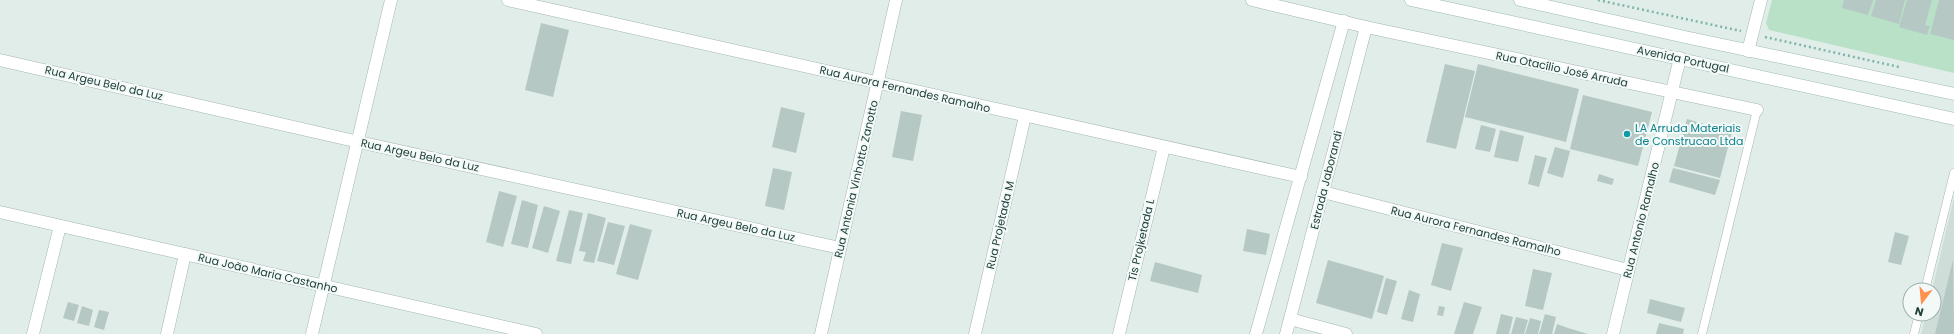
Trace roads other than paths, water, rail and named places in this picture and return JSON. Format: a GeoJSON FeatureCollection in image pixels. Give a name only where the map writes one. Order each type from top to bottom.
{"type":"FeatureCollection","features":[{"type":"Feature","properties":{"kind":"street"},"geometry":{"type":"LineString","coordinates":[[312,334],[359,142],[391,0]]}},
{"type":"Feature","properties":{"kind":"street","name":"Rua Aurora Fernandes Ramalho"},"geometry":{"type":"LineString","coordinates":[[508,0],[1301,178]]}},
{"type":"Feature","properties":{"kind":"street","name":"Rua Antonia Vinhotto Zanotto"},"geometry":{"type":"LineString","coordinates":[[821,334],[896,0]]}},
{"type":"Feature","properties":{"kind":"street","name":"Rua Otacílio José Arruda"},"geometry":{"type":"LineString","coordinates":[[1252,0],[1366,27],[1757,110]]}},
{"type":"Feature","properties":{"kind":"street","name":"Avenida Portugal"},"geometry":{"type":"LineString","coordinates":[[1411,0],[1954,119]]}},
{"type":"Feature","properties":{"kind":"street","name":"Avenida Portugal"},"geometry":{"type":"LineString","coordinates":[[1520,0],[1748,51],[1954,94]]}},
{"type":"Feature","properties":{"kind":"street"},"geometry":{"type":"LineString","coordinates":[[1748,51],[1761,0]]}},
{"type":"Feature","properties":{"kind":"street"},"geometry":{"type":"LineString","coordinates":[[1256,334],[1344,21]]}},
{"type":"Feature","properties":{"kind":"street","name":"Estrada Jaborandi"},"geometry":{"type":"LineString","coordinates":[[1286,334],[1366,27]]}},
{"type":"Feature","properties":{"kind":"street","name":"Rua Antonio Ramalho"},"geometry":{"type":"LineString","coordinates":[[1613,334],[1680,58]]}},
{"type":"Feature","properties":{"kind":"street","name":"Rua Argeu Belo da Luz"},"geometry":{"type":"LineString","coordinates":[[0,60],[359,142],[840,248]]}},
{"type":"Feature","properties":{"kind":"street","name":"Rua Projetada M"},"geometry":{"type":"LineString","coordinates":[[975,334],[1025,116]]}},
{"type":"Feature","properties":{"kind":"street","name":"Tis Projketada L"},"geometry":{"type":"LineString","coordinates":[[1119,334],[1164,147]]}},
{"type":"Feature","properties":{"kind":"street","name":"Rua Aurora Fernandes Ramalho"},"geometry":{"type":"LineString","coordinates":[[1323,192],[1628,270]]}},
{"type":"Feature","properties":{"kind":"street","name":"Rua João Maria Castanho"},"geometry":{"type":"LineString","coordinates":[[0,212],[323,286],[489,329],[536,334]]}},
{"type":"Feature","properties":{"kind":"street"},"geometry":{"type":"LineString","coordinates":[[34,334],[60,226]]}},
{"type":"Feature","properties":{"kind":"street"},"geometry":{"type":"LineString","coordinates":[[167,334],[185,254]]}},
{"type":"Feature","properties":{"kind":"street"},"geometry":{"type":"LineString","coordinates":[[1290,319],[1346,334]]}},
{"type":"Feature","properties":{"kind":"lane"},"geometry":{"type":"LineString","coordinates":[[1702,334],[1757,110]]}},
{"type":"Feature","properties":{"kind":"lane"},"geometry":{"type":"LineString","coordinates":[[1927,282],[1954,173]]}},
{"type":"Feature","properties":{"kind":"lane"},"geometry":{"type":"LineString","coordinates":[[1914,334],[1917,322]]}},
{"type":"Feature","properties":{"kind":"place","name":"LA Arruda Materiais de Construcao Ltda"},"geometry":{"type":"Point","coordinates":[1627,134]}}]}
